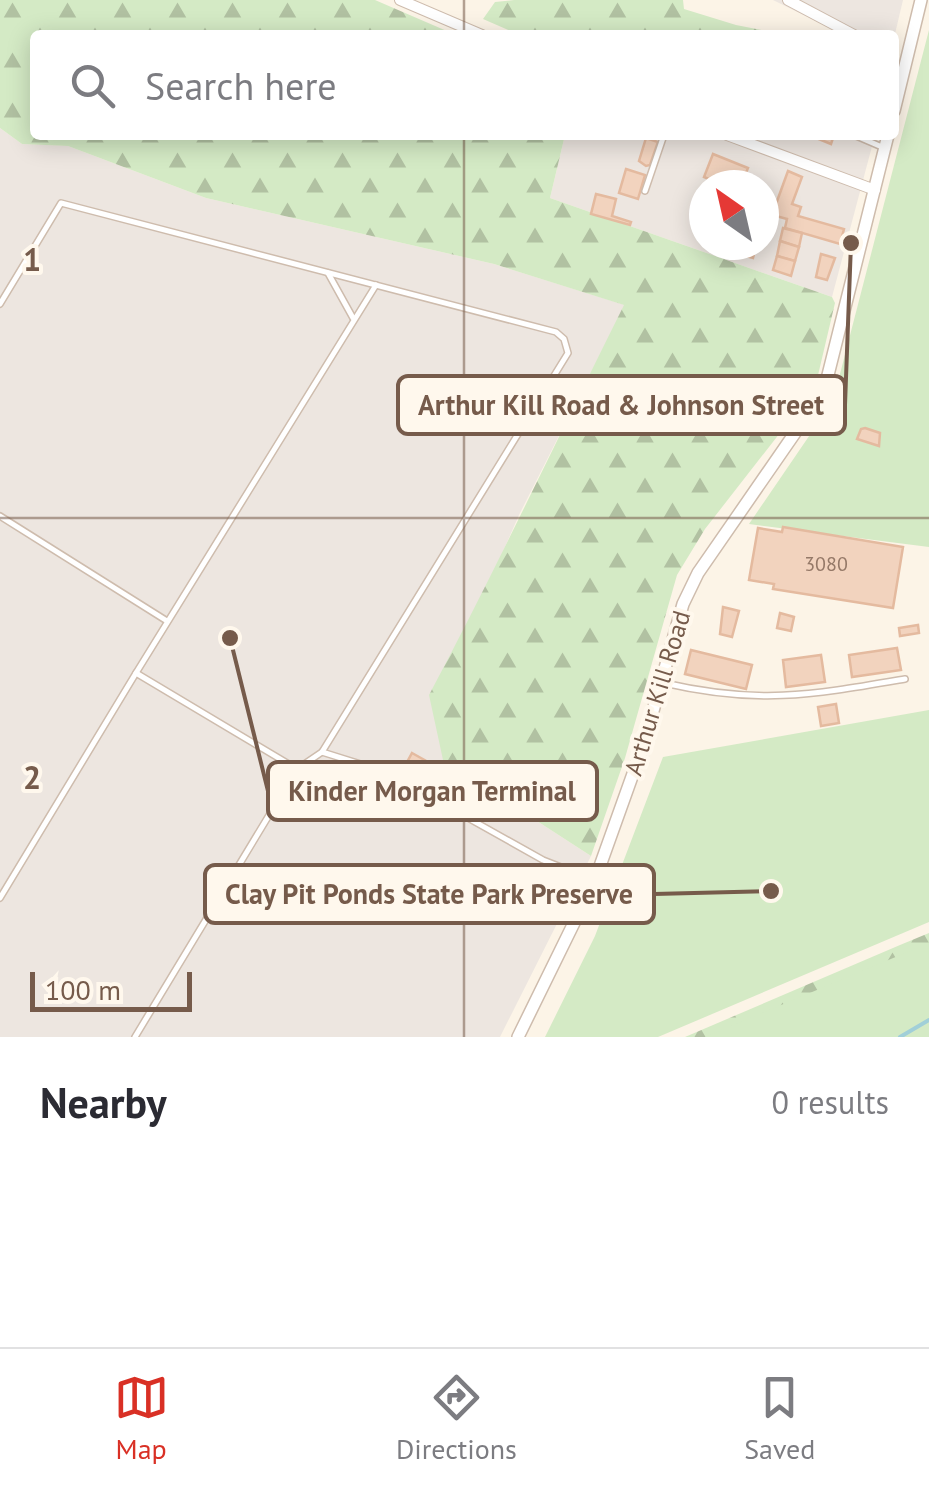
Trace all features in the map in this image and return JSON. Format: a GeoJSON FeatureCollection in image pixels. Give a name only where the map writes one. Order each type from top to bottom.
{"type":"FeatureCollection","features":[{"type":"Feature","properties":{"kind":"street"},"geometry":{"type":"LineString","coordinates":[[400,0],[470,30]]}},
{"type":"Feature","properties":{"kind":"street"},"geometry":{"type":"LineString","coordinates":[[788,0],[845,30]]}},
{"type":"Feature","properties":{"kind":"street"},"geometry":{"type":"LineString","coordinates":[[899,91],[921,0]]}},
{"type":"Feature","properties":{"kind":"street"},"geometry":{"type":"LineString","coordinates":[[899,54],[907,58]]}},
{"type":"Feature","properties":{"kind":"street"},"geometry":{"type":"LineString","coordinates":[[741,140],[876,190]]}},
{"type":"Feature","properties":{"kind":"street","name":"Arthur Kill Road"},"geometry":{"type":"LineString","coordinates":[[518,1037],[595,880],[644,743],[683,604],[698,573],[824,391],[887,142]]}},
{"type":"Feature","properties":{"kind":"lane"},"geometry":{"type":"LineString","coordinates":[[645,191],[662,140]]}},
{"type":"Feature","properties":{"kind":"lane"},"geometry":{"type":"LineString","coordinates":[[0,304],[61,203],[556,332],[564,339],[568,354],[322,752],[296,769],[135,1037]]}},
{"type":"Feature","properties":{"kind":"lane"},"geometry":{"type":"LineString","coordinates":[[328,273],[354,320]]}},
{"type":"Feature","properties":{"kind":"lane"},"geometry":{"type":"LineString","coordinates":[[0,898],[376,286]]}},
{"type":"Feature","properties":{"kind":"lane"},"geometry":{"type":"LineString","coordinates":[[0,516],[167,622]]}},
{"type":"Feature","properties":{"kind":"lane"},"geometry":{"type":"LineString","coordinates":[[136,673],[296,769]]}},
{"type":"Feature","properties":{"kind":"lane"},"geometry":{"type":"LineString","coordinates":[[661,682],[719,694],[788,698],[906,679]]}},
{"type":"Feature","properties":{"kind":"lane"},"geometry":{"type":"LineString","coordinates":[[322,752],[386,772],[542,860],[595,880]]}},
{"type":"Feature","properties":{"kind":"shaded area"},"geometry":{"type":"Polygon","coordinates":[[[773,0],[903,0],[896,30],[834,30],[773,0]]]}},
{"type":"Feature","properties":{"kind":"shaded area"},"geometry":{"type":"Polygon","coordinates":[[[0,128],[22,144],[68,146],[206,198],[494,264],[625,305],[490,581],[443,760],[591,856],[500,1037],[0,1037],[0,128]]]}},
{"type":"Feature","properties":{"kind":"shaded area"},"geometry":{"type":"Polygon","coordinates":[[[564,140],[874,140],[832,297],[727,260],[779,260],[779,170],[689,170],[689,247],[550,198],[564,140]]]}},
{"type":"Feature","properties":{"kind":"green space"},"geometry":{"type":"Polygon","coordinates":[[[0,0],[375,0],[444,30],[30,30],[30,140],[564,140],[550,198],[689,247],[689,260],[727,260],[832,297],[835,303],[815,388],[705,529],[677,575],[625,758],[591,856],[443,760],[429,695],[624,305],[494,264],[206,198],[68,146],[22,144],[0,128],[0,0]]]}},
{"type":"Feature","properties":{"kind":"green space"},"geometry":{"type":"Polygon","coordinates":[[[683,0],[684,9],[762,30],[508,30],[483,19],[495,2],[683,0]]]}},
{"type":"Feature","properties":{"kind":"green space"},"geometry":{"type":"Polygon","coordinates":[[[929,30],[929,547],[749,524],[833,401],[929,30]]]}},
{"type":"Feature","properties":{"kind":"green space"},"geometry":{"type":"Polygon","coordinates":[[[929,710],[929,922],[658,1037],[545,1037],[595,936],[663,757],[929,710]]]}},
{"type":"Feature","properties":{"kind":"green space"},"geometry":{"type":"Polygon","coordinates":[[[929,933],[929,1037],[685,1037],[900,945],[929,933]]]}},
{"type":"Feature","properties":{"kind":"green space"},"geometry":{"type":"Polygon","coordinates":[[[929,943],[929,1037],[705,1037],[929,943]]]}},
{"type":"Feature","properties":{"kind":"building"},"geometry":{"type":"Polygon","coordinates":[[[645,140],[658,142],[650,165],[639,161],[645,140]]]}},
{"type":"Feature","properties":{"kind":"building"},"geometry":{"type":"Polygon","coordinates":[[[713,154],[748,168],[747,170],[707,170],[713,154]]]}},
{"type":"Feature","properties":{"kind":"building"},"geometry":{"type":"Polygon","coordinates":[[[626,169],[645,175],[638,199],[619,193],[626,169]]]}},
{"type":"Feature","properties":{"kind":"building"},"geometry":{"type":"Polygon","coordinates":[[[788,171],[802,177],[792,204],[801,207],[798,216],[844,229],[840,244],[785,228],[787,219],[779,217],[779,196],[788,171]]]}},
{"type":"Feature","properties":{"kind":"building"},"geometry":{"type":"Polygon","coordinates":[[[596,194],[616,199],[612,216],[631,222],[630,225],[591,214],[596,194]]]}},
{"type":"Feature","properties":{"kind":"building"},"geometry":{"type":"Polygon","coordinates":[[[783,228],[802,233],[799,247],[780,241],[783,228]]]}},
{"type":"Feature","properties":{"kind":"building"},"geometry":{"type":"Polygon","coordinates":[[[780,241],[799,247],[795,261],[779,257],[780,241]]]}},
{"type":"Feature","properties":{"kind":"building"},"geometry":{"type":"Polygon","coordinates":[[[821,254],[835,258],[827,280],[816,277],[821,254]]]}},
{"type":"Feature","properties":{"kind":"building"},"geometry":{"type":"Polygon","coordinates":[[[779,257],[795,261],[791,276],[773,270],[779,257]]]}},
{"type":"Feature","properties":{"kind":"building"},"geometry":{"type":"Polygon","coordinates":[[[865,428],[880,433],[879,446],[857,439],[865,428]]]}},
{"type":"Feature","properties":{"kind":"building"},"geometry":{"type":"Polygon","coordinates":[[[783,527],[903,547],[893,608],[773,589],[774,584],[749,580],[758,528],[782,532],[783,527]]]}},
{"type":"Feature","properties":{"kind":"building"},"geometry":{"type":"Polygon","coordinates":[[[723,607],[739,611],[732,637],[720,634],[723,607]]]}},
{"type":"Feature","properties":{"kind":"building"},"geometry":{"type":"Polygon","coordinates":[[[780,613],[794,617],[791,631],[777,628],[780,613]]]}},
{"type":"Feature","properties":{"kind":"building"},"geometry":{"type":"Polygon","coordinates":[[[918,625],[919,633],[900,636],[899,628],[918,625]]]}},
{"type":"Feature","properties":{"kind":"building"},"geometry":{"type":"Polygon","coordinates":[[[897,648],[901,670],[852,677],[849,655],[897,648]]]}},
{"type":"Feature","properties":{"kind":"building"},"geometry":{"type":"Polygon","coordinates":[[[691,650],[752,665],[746,689],[685,674],[691,650]]]}},
{"type":"Feature","properties":{"kind":"building"},"geometry":{"type":"Polygon","coordinates":[[[821,655],[825,682],[786,687],[783,660],[821,655]]]}},
{"type":"Feature","properties":{"kind":"building"},"geometry":{"type":"Polygon","coordinates":[[[836,704],[839,723],[821,726],[818,707],[836,704]]]}},
{"type":"Feature","properties":{"kind":"building"},"geometry":{"type":"Polygon","coordinates":[[[412,753],[428,762],[422,773],[406,764],[412,753]]]}},
{"type":"Feature","properties":{"kind":"waterway"},"geometry":{"type":"LineString","coordinates":[[900,1037],[929,1020]]}},
{"type":"Feature","properties":{"kind":"place","name":"Arthur Kill Road & Johnson Street"},"geometry":{"type":"Point","coordinates":[851,243]}},
{"type":"Feature","properties":{"kind":"place","name":"Kinder Morgan Terminal"},"geometry":{"type":"Point","coordinates":[230,638]}},
{"type":"Feature","properties":{"kind":"place","name":"Clay Pit Ponds State Park Preserve"},"geometry":{"type":"Point","coordinates":[771,891]}}]}
